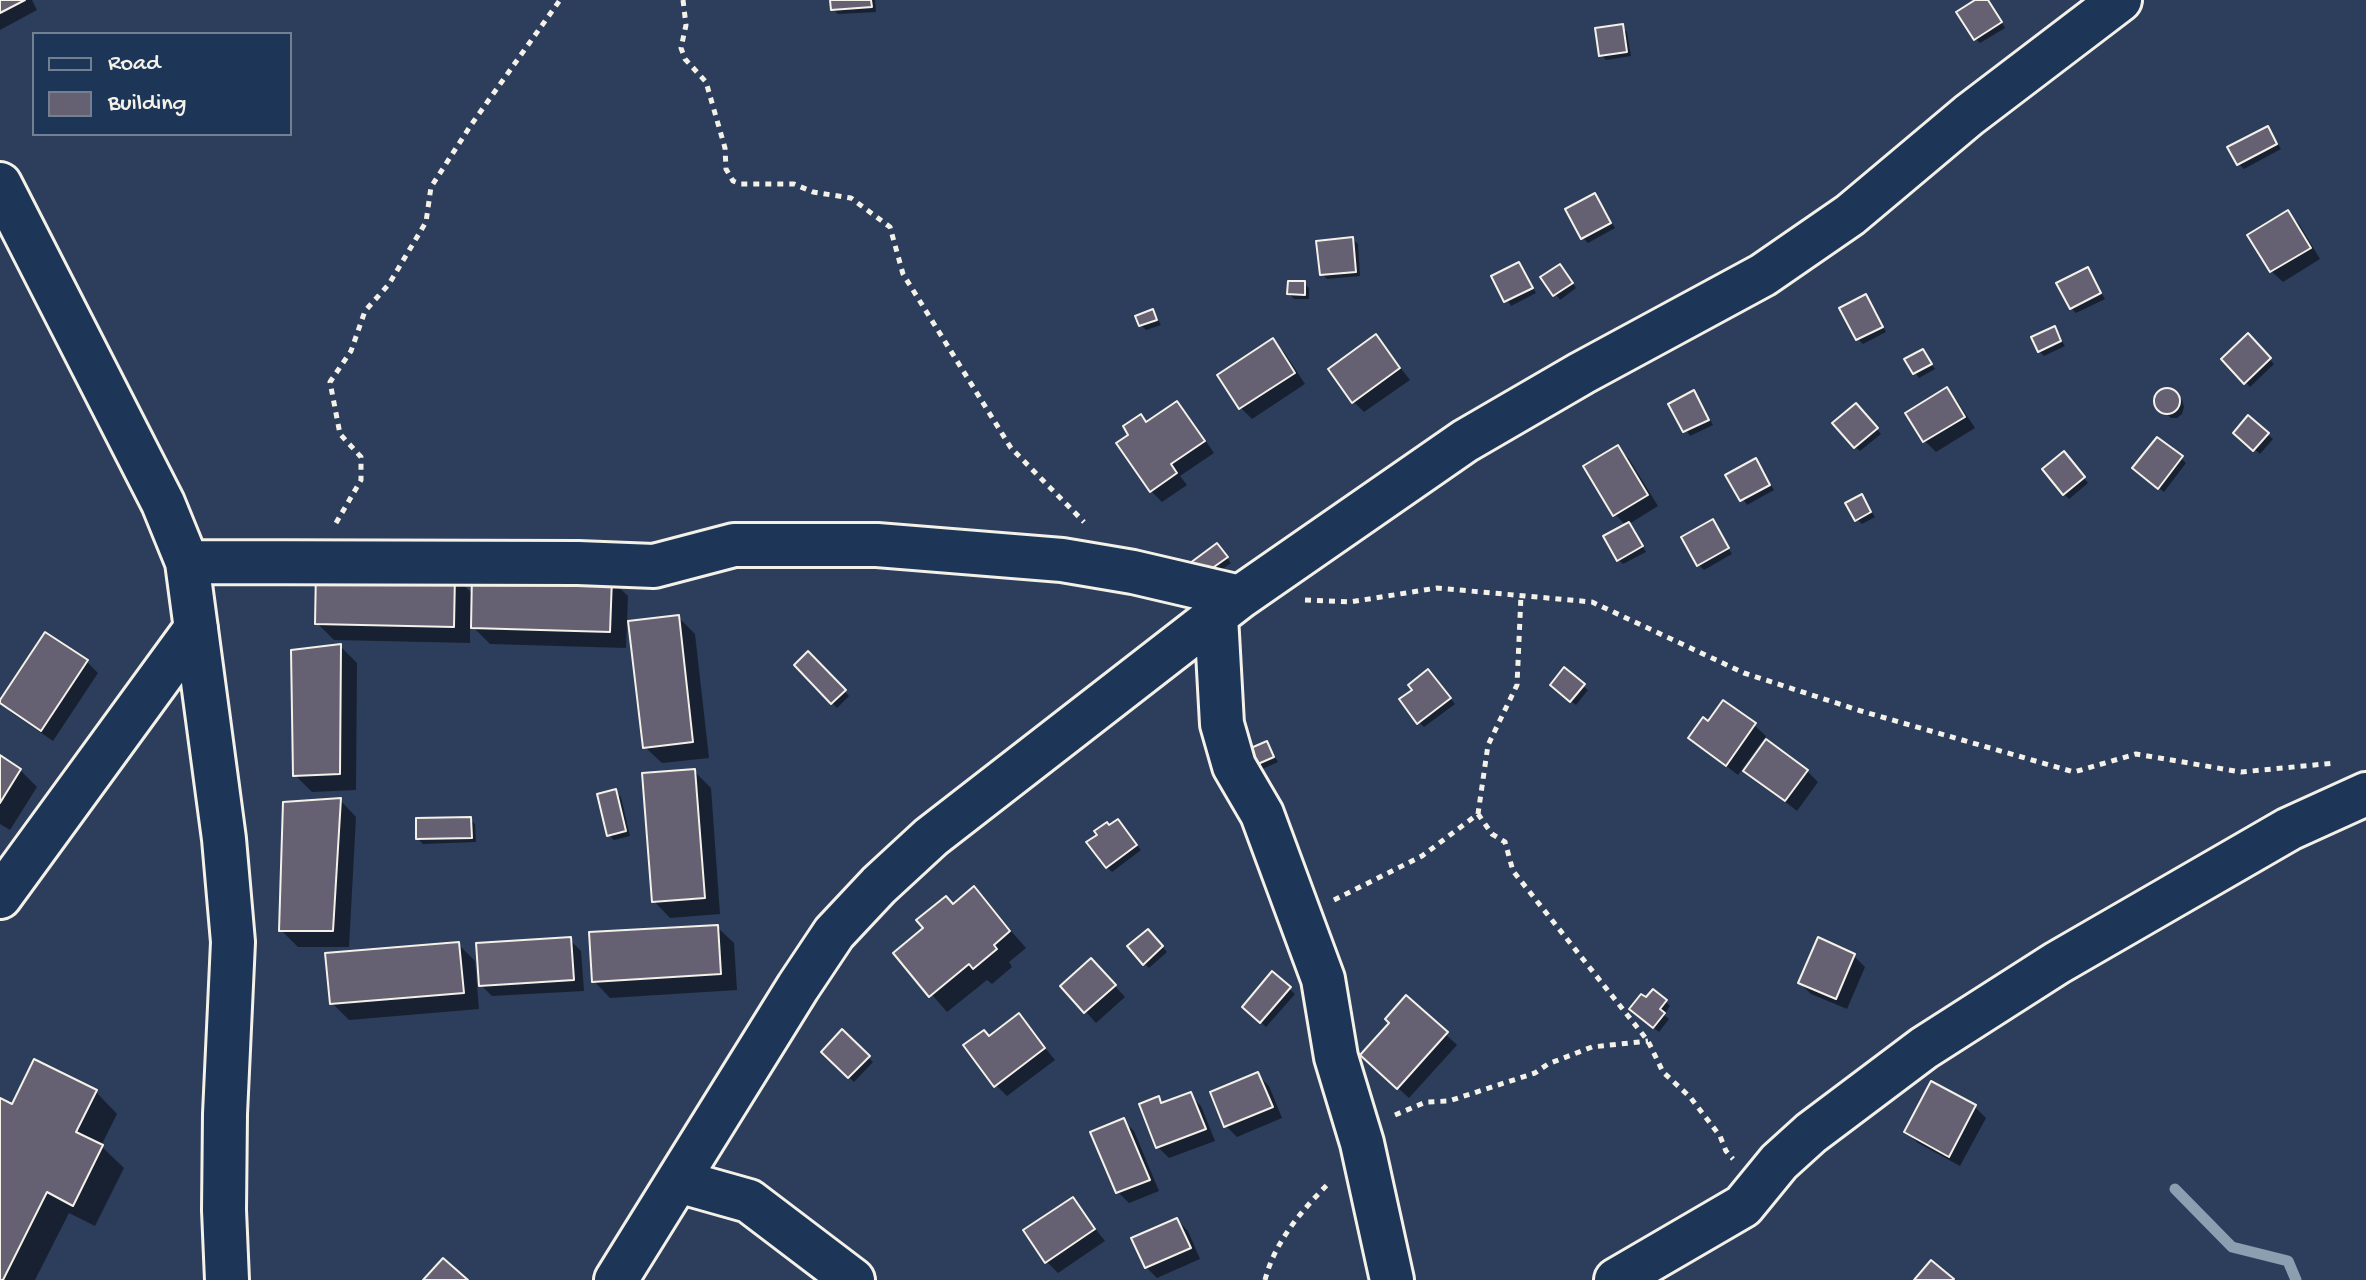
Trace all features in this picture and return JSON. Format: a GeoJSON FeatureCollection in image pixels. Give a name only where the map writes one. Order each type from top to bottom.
{"type":"FeatureCollection","features":[{"type":"Feature","properties":{"kind":"street"},"geometry":{"type":"LineString","coordinates":[[616,1280],[834,933],[931,837],[1228,607],[1465,441],[1582,373],[1763,275],[1850,215],[1969,115],[2120,0]]}},
{"type":"Feature","properties":{"kind":"street"},"geometry":{"type":"LineString","coordinates":[[0,184],[9,227],[163,503],[187,562],[224,839],[233,942],[225,1127],[224,1272],[227,1280]]}},
{"type":"Feature","properties":{"kind":"street"},"geometry":{"type":"LineString","coordinates":[[187,562],[654,566],[734,545],[877,545],[1062,560],[1133,572],[1228,607]]}},
{"type":"Feature","properties":{"kind":"street"},"geometry":{"type":"LineString","coordinates":[[1228,607],[1222,724],[1234,766],[1262,814],[1323,979],[1336,1057],[1362,1143],[1392,1280]]}},
{"type":"Feature","properties":{"kind":"street"},"geometry":{"type":"LineString","coordinates":[[0,897],[196,628]]}},
{"type":"Feature","properties":{"kind":"street"},"geometry":{"type":"LineString","coordinates":[[1616,1280],[1743,1206],[1779,1162],[1811,1133],[1924,1048],[2057,963],[2276,836],[2356,778]]}},
{"type":"Feature","properties":{"kind":"street"},"geometry":{"type":"LineString","coordinates":[[678,1181],[749,1201],[853,1280]]}},
{"type":"Feature","properties":{"kind":"path"},"geometry":{"type":"LineString","coordinates":[[314,563],[361,480],[361,457],[340,434],[330,382],[351,351],[365,311],[389,284],[426,222],[431,187],[560,0]]}},
{"type":"Feature","properties":{"kind":"path"},"geometry":{"type":"LineString","coordinates":[[683,0],[686,25],[681,48],[685,59],[706,82],[725,148],[726,169],[733,181],[741,184],[794,184],[813,192],[851,198],[890,227],[903,274],[1011,448],[1089,527]]}},
{"type":"Feature","properties":{"kind":"path"},"geometry":{"type":"LineString","coordinates":[[1303,600],[1350,602],[1437,588],[1592,602],[1744,673],[1861,711],[2074,772],[2136,754],[2241,772],[2356,778]]}},
{"type":"Feature","properties":{"kind":"path"},"geometry":{"type":"LineString","coordinates":[[1521,595],[1517,685],[1488,745],[1478,814],[1492,834],[1505,842],[1513,871],[1648,1041],[1663,1072],[1690,1097],[1720,1136],[1726,1151],[1760,1187]]}},
{"type":"Feature","properties":{"kind":"path"},"geometry":{"type":"LineString","coordinates":[[1305,929],[1324,905],[1422,856],[1478,814]]}},
{"type":"Feature","properties":{"kind":"path"},"geometry":{"type":"LineString","coordinates":[[1265,1280],[1269,1264],[1299,1213],[1354,1158],[1362,1143],[1389,1118],[1426,1102],[1449,1101],[1535,1073],[1548,1064],[1592,1047],[1648,1041]]}},
{"type":"Feature","properties":{"kind":"building"},"geometry":{"type":"Polygon","coordinates":[[[0,0],[25,0],[0,13],[0,0]]]}},
{"type":"Feature","properties":{"kind":"building"},"geometry":{"type":"Polygon","coordinates":[[[830,0],[871,0],[872,7],[831,10],[830,0]]]}},
{"type":"Feature","properties":{"kind":"building"},"geometry":{"type":"Polygon","coordinates":[[[1975,0],[1988,0],[2002,22],[1974,40],[1956,12],[1975,0]]]}},
{"type":"Feature","properties":{"kind":"building"},"geometry":{"type":"Polygon","coordinates":[[[1623,24],[1627,52],[1599,56],[1595,28],[1623,24]]]}},
{"type":"Feature","properties":{"kind":"building"},"geometry":{"type":"Polygon","coordinates":[[[2268,126],[2277,144],[2237,165],[2227,147],[2268,126]]]}},
{"type":"Feature","properties":{"kind":"building"},"geometry":{"type":"Polygon","coordinates":[[[1595,193],[1611,223],[1581,239],[1565,209],[1595,193]]]}},
{"type":"Feature","properties":{"kind":"building"},"geometry":{"type":"Polygon","coordinates":[[[2288,210],[2311,248],[2270,272],[2247,235],[2288,210]]]}},
{"type":"Feature","properties":{"kind":"building"},"geometry":{"type":"Polygon","coordinates":[[[1353,237],[1356,272],[1320,275],[1316,241],[1353,237]]]}},
{"type":"Feature","properties":{"kind":"building"},"geometry":{"type":"Polygon","coordinates":[[[1519,262],[1533,288],[1504,302],[1491,276],[1519,262]]]}},
{"type":"Feature","properties":{"kind":"building"},"geometry":{"type":"Polygon","coordinates":[[[1560,264],[1573,283],[1553,296],[1540,277],[1560,264]]]}},
{"type":"Feature","properties":{"kind":"building"},"geometry":{"type":"Polygon","coordinates":[[[2088,267],[2101,293],[2070,309],[2056,283],[2088,267]]]}},
{"type":"Feature","properties":{"kind":"building"},"geometry":{"type":"Polygon","coordinates":[[[1288,281],[1305,281],[1305,295],[1287,294],[1288,281]]]}},
{"type":"Feature","properties":{"kind":"building"},"geometry":{"type":"Polygon","coordinates":[[[1866,294],[1883,327],[1856,340],[1839,308],[1866,294]]]}},
{"type":"Feature","properties":{"kind":"building"},"geometry":{"type":"Polygon","coordinates":[[[1153,309],[1157,320],[1139,326],[1135,316],[1153,309]]]}},
{"type":"Feature","properties":{"kind":"building"},"geometry":{"type":"Polygon","coordinates":[[[2055,326],[2061,341],[2038,352],[2031,337],[2055,326]]]}},
{"type":"Feature","properties":{"kind":"building"},"geometry":{"type":"Polygon","coordinates":[[[2248,333],[2271,358],[2244,384],[2221,359],[2248,333]]]}},
{"type":"Feature","properties":{"kind":"building"},"geometry":{"type":"Polygon","coordinates":[[[1376,334],[1400,368],[1352,403],[1328,369],[1376,334]]]}},
{"type":"Feature","properties":{"kind":"building"},"geometry":{"type":"Polygon","coordinates":[[[1273,338],[1295,373],[1239,409],[1217,375],[1273,338]]]}},
{"type":"Feature","properties":{"kind":"building"},"geometry":{"type":"Polygon","coordinates":[[[1923,349],[1932,364],[1913,374],[1904,359],[1923,349]]]}},
{"type":"Feature","properties":{"kind":"building"},"geometry":{"type":"Polygon","coordinates":[[[1947,387],[1965,417],[1923,442],[1905,413],[1947,387]]]}},
{"type":"Feature","properties":{"kind":"building"},"geometry":{"type":"Polygon","coordinates":[[[2167,388],[2176,392],[2180,401],[2176,410],[2167,414],[2158,410],[2154,401],[2158,392],[2167,388]]]}},
{"type":"Feature","properties":{"kind":"building"},"geometry":{"type":"Polygon","coordinates":[[[1694,390],[1709,420],[1683,432],[1668,404],[1694,390]]]}},
{"type":"Feature","properties":{"kind":"building"},"geometry":{"type":"Polygon","coordinates":[[[1177,401],[1205,441],[1171,464],[1177,473],[1150,492],[1116,443],[1128,435],[1123,426],[1141,414],[1146,422],[1177,401]]]}},
{"type":"Feature","properties":{"kind":"building"},"geometry":{"type":"Polygon","coordinates":[[[1856,403],[1878,428],[1854,448],[1832,423],[1856,403]]]}},
{"type":"Feature","properties":{"kind":"building"},"geometry":{"type":"Polygon","coordinates":[[[2248,415],[2269,433],[2253,451],[2233,433],[2248,415]]]}},
{"type":"Feature","properties":{"kind":"building"},"geometry":{"type":"Polygon","coordinates":[[[2157,437],[2183,456],[2158,489],[2132,468],[2157,437]]]}},
{"type":"Feature","properties":{"kind":"building"},"geometry":{"type":"Polygon","coordinates":[[[1618,445],[1648,495],[1613,516],[1583,466],[1618,445]]]}},
{"type":"Feature","properties":{"kind":"building"},"geometry":{"type":"Polygon","coordinates":[[[2064,451],[2085,477],[2063,495],[2042,469],[2064,451]]]}},
{"type":"Feature","properties":{"kind":"building"},"geometry":{"type":"Polygon","coordinates":[[[1756,458],[1770,485],[1740,501],[1725,475],[1756,458]]]}},
{"type":"Feature","properties":{"kind":"building"},"geometry":{"type":"Polygon","coordinates":[[[1862,494],[1871,512],[1855,521],[1845,503],[1862,494]]]}},
{"type":"Feature","properties":{"kind":"building"},"geometry":{"type":"Polygon","coordinates":[[[1713,519],[1729,548],[1697,566],[1681,537],[1713,519]]]}},
{"type":"Feature","properties":{"kind":"building"},"geometry":{"type":"Polygon","coordinates":[[[1629,522],[1643,546],[1617,561],[1603,536],[1629,522]]]}},
{"type":"Feature","properties":{"kind":"building"},"geometry":{"type":"Polygon","coordinates":[[[1217,543],[1228,557],[1197,579],[1186,566],[1217,543]]]}},
{"type":"Feature","properties":{"kind":"building"},"geometry":{"type":"Polygon","coordinates":[[[316,570],[455,574],[454,627],[315,624],[316,570]]]}},
{"type":"Feature","properties":{"kind":"building"},"geometry":{"type":"Polygon","coordinates":[[[472,573],[612,578],[610,632],[471,628],[472,573]]]}},
{"type":"Feature","properties":{"kind":"building"},"geometry":{"type":"Polygon","coordinates":[[[679,615],[693,742],[643,748],[628,621],[679,615]]]}},
{"type":"Feature","properties":{"kind":"building"},"geometry":{"type":"Polygon","coordinates":[[[45,632],[88,660],[41,731],[0,700],[45,632]]]}},
{"type":"Feature","properties":{"kind":"building"},"geometry":{"type":"Polygon","coordinates":[[[341,644],[340,774],[293,776],[291,650],[341,644]]]}},
{"type":"Feature","properties":{"kind":"building"},"geometry":{"type":"Polygon","coordinates":[[[808,651],[846,690],[831,704],[794,665],[808,651]]]}},
{"type":"Feature","properties":{"kind":"building"},"geometry":{"type":"Polygon","coordinates":[[[1564,667],[1585,684],[1570,702],[1550,685],[1564,667]]]}},
{"type":"Feature","properties":{"kind":"building"},"geometry":{"type":"Polygon","coordinates":[[[1428,669],[1451,698],[1417,724],[1399,699],[1412,690],[1408,685],[1428,669]]]}},
{"type":"Feature","properties":{"kind":"building"},"geometry":{"type":"Polygon","coordinates":[[[1723,700],[1756,723],[1726,766],[1688,738],[1703,717],[1708,721],[1723,700]]]}},
{"type":"Feature","properties":{"kind":"building"},"geometry":{"type":"Polygon","coordinates":[[[1766,739],[1808,770],[1785,801],[1743,771],[1766,739]]]}},
{"type":"Feature","properties":{"kind":"building"},"geometry":{"type":"Polygon","coordinates":[[[1267,741],[1274,757],[1244,770],[1237,754],[1267,741]]]}},
{"type":"Feature","properties":{"kind":"building"},"geometry":{"type":"Polygon","coordinates":[[[0,755],[21,769],[0,803],[0,755]]]}},
{"type":"Feature","properties":{"kind":"building"},"geometry":{"type":"Polygon","coordinates":[[[695,769],[705,898],[652,902],[642,773],[695,769]]]}},
{"type":"Feature","properties":{"kind":"building"},"geometry":{"type":"Polygon","coordinates":[[[616,789],[626,831],[607,836],[597,794],[616,789]]]}},
{"type":"Feature","properties":{"kind":"building"},"geometry":{"type":"Polygon","coordinates":[[[341,798],[333,931],[279,931],[283,802],[341,798]]]}},
{"type":"Feature","properties":{"kind":"building"},"geometry":{"type":"Polygon","coordinates":[[[471,817],[472,838],[416,839],[416,818],[471,817]]]}},
{"type":"Feature","properties":{"kind":"building"},"geometry":{"type":"Polygon","coordinates":[[[1118,819],[1137,845],[1106,868],[1086,842],[1097,835],[1094,831],[1118,819]]]}},
{"type":"Feature","properties":{"kind":"building"},"geometry":{"type":"Polygon","coordinates":[[[974,886],[1010,931],[994,945],[997,949],[973,969],[969,964],[929,997],[893,953],[923,928],[916,920],[946,896],[953,904],[974,886]]]}},
{"type":"Feature","properties":{"kind":"building"},"geometry":{"type":"Polygon","coordinates":[[[718,925],[721,974],[592,982],[589,932],[718,925]]]}},
{"type":"Feature","properties":{"kind":"building"},"geometry":{"type":"Polygon","coordinates":[[[1148,929],[1163,946],[1143,965],[1127,946],[1148,929]]]}},
{"type":"Feature","properties":{"kind":"building"},"geometry":{"type":"Polygon","coordinates":[[[571,937],[574,980],[479,986],[476,943],[571,937]]]}},
{"type":"Feature","properties":{"kind":"building"},"geometry":{"type":"Polygon","coordinates":[[[1818,937],[1855,954],[1836,999],[1798,983],[1818,937]]]}},
{"type":"Feature","properties":{"kind":"building"},"geometry":{"type":"Polygon","coordinates":[[[459,942],[464,993],[330,1004],[325,953],[459,942]]]}},
{"type":"Feature","properties":{"kind":"building"},"geometry":{"type":"Polygon","coordinates":[[[1091,958],[1116,985],[1084,1013],[1060,986],[1091,958]]]}},
{"type":"Feature","properties":{"kind":"building"},"geometry":{"type":"Polygon","coordinates":[[[1272,971],[1291,987],[1260,1023],[1242,1007],[1272,971]]]}},
{"type":"Feature","properties":{"kind":"building"},"geometry":{"type":"Polygon","coordinates":[[[1653,989],[1667,1000],[1660,1009],[1665,1013],[1653,1028],[1629,1009],[1641,994],[1646,997],[1653,989]]]}},
{"type":"Feature","properties":{"kind":"building"},"geometry":{"type":"Polygon","coordinates":[[[1406,995],[1448,1032],[1397,1089],[1360,1055],[1389,1023],[1385,1019],[1406,995]]]}},
{"type":"Feature","properties":{"kind":"building"},"geometry":{"type":"Polygon","coordinates":[[[1019,1013],[1045,1048],[994,1087],[963,1045],[984,1030],[989,1036],[1019,1013]]]}},
{"type":"Feature","properties":{"kind":"building"},"geometry":{"type":"Polygon","coordinates":[[[842,1029],[870,1056],[848,1078],[821,1052],[842,1029]]]}},
{"type":"Feature","properties":{"kind":"building"},"geometry":{"type":"Polygon","coordinates":[[[34,1059],[97,1090],[76,1132],[103,1145],[73,1206],[47,1192],[3,1280],[0,1280],[0,1098],[12,1104],[34,1059]]]}},
{"type":"Feature","properties":{"kind":"building"},"geometry":{"type":"Polygon","coordinates":[[[1258,1072],[1273,1107],[1224,1127],[1210,1092],[1258,1072]]]}},
{"type":"Feature","properties":{"kind":"building"},"geometry":{"type":"Polygon","coordinates":[[[1931,1081],[1976,1105],[1949,1157],[1904,1132],[1931,1081]]]}},
{"type":"Feature","properties":{"kind":"building"},"geometry":{"type":"Polygon","coordinates":[[[1191,1092],[1206,1129],[1156,1148],[1139,1104],[1159,1096],[1161,1103],[1191,1092]]]}},
{"type":"Feature","properties":{"kind":"building"},"geometry":{"type":"Polygon","coordinates":[[[1124,1118],[1150,1180],[1116,1193],[1090,1132],[1124,1118]]]}},
{"type":"Feature","properties":{"kind":"building"},"geometry":{"type":"Polygon","coordinates":[[[1073,1197],[1095,1229],[1045,1263],[1023,1230],[1073,1197]]]}},
{"type":"Feature","properties":{"kind":"building"},"geometry":{"type":"Polygon","coordinates":[[[1177,1218],[1191,1248],[1145,1268],[1131,1238],[1177,1218]]]}},
{"type":"Feature","properties":{"kind":"building"},"geometry":{"type":"Polygon","coordinates":[[[443,1258],[468,1280],[423,1280],[443,1258]]]}},
{"type":"Feature","properties":{"kind":"building"},"geometry":{"type":"Polygon","coordinates":[[[1931,1260],[1954,1279],[1914,1280],[1931,1260]]]}},
{"type":"Feature","properties":{"kind":"waterway"},"geometry":{"type":"LineString","coordinates":[[2175,1189],[2232,1247],[2288,1261],[2296,1280]]}}]}
